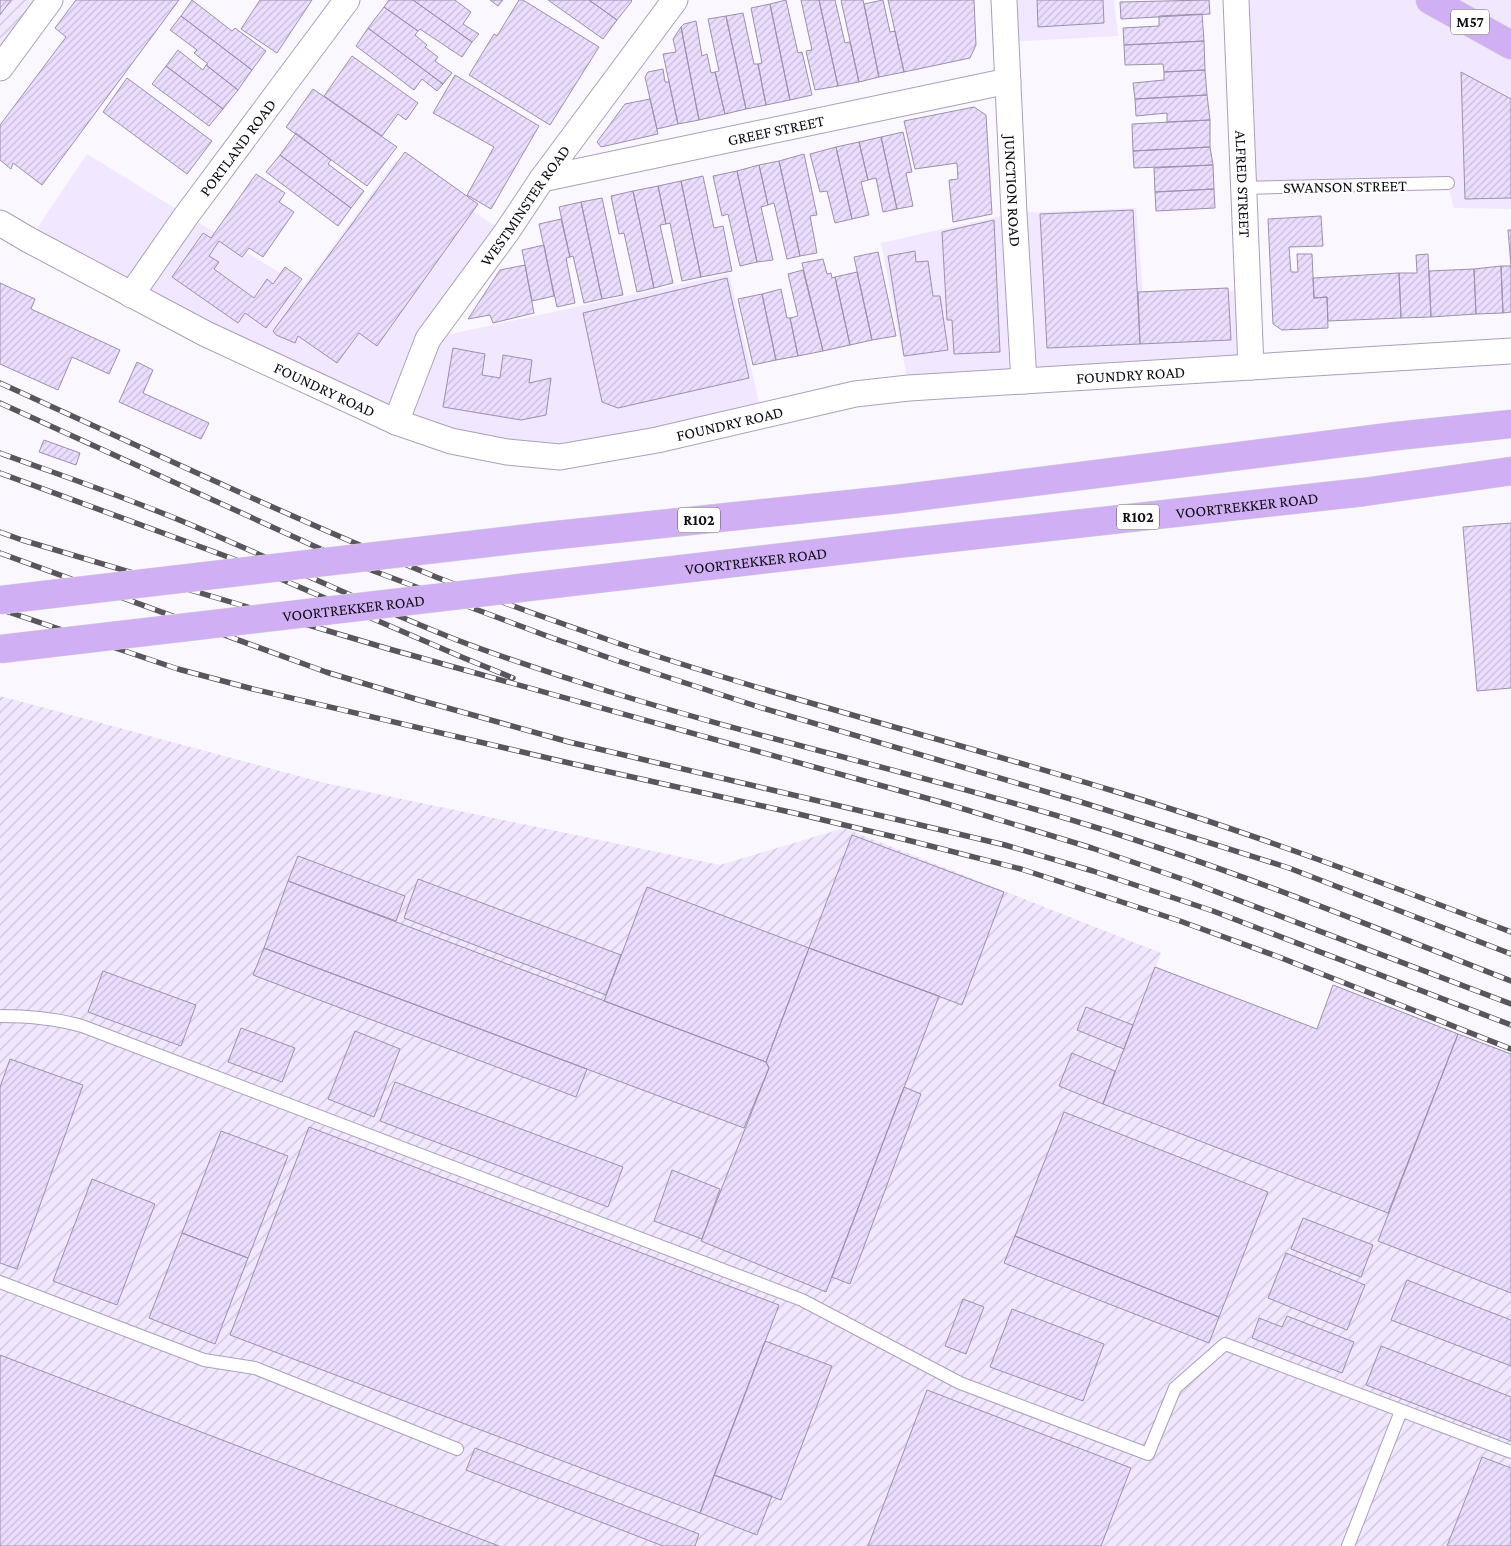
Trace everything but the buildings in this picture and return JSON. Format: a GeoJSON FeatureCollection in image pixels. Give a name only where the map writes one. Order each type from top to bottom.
{"type":"FeatureCollection","features":[{"type":"Feature","properties":{"kind":"main road","name":"M57"},"geometry":{"type":"LineString","coordinates":[[1430,0],[1511,45]]}},
{"type":"Feature","properties":{"kind":"main road","name":"R102"},"geometry":{"type":"LineString","coordinates":[[0,600],[538,537],[898,499],[1397,436],[1511,424]]}},
{"type":"Feature","properties":{"kind":"main road","name":"VOORTREKKER ROAD"},"geometry":{"type":"LineString","coordinates":[[0,649],[923,540],[1364,492],[1511,471]]}},
{"type":"Feature","properties":{"kind":"street"},"geometry":{"type":"LineString","coordinates":[[0,68],[50,0]]}},
{"type":"Feature","properties":{"kind":"street","name":"PORTLAND ROAD"},"geometry":{"type":"LineString","coordinates":[[131,295],[186,216],[347,0]]}},
{"type":"Feature","properties":{"kind":"street","name":"WESTMINSTER ROAD"},"geometry":{"type":"LineString","coordinates":[[396,422],[428,339],[506,233],[542,179],[675,0]]}},
{"type":"Feature","properties":{"kind":"street","name":"JUNCTION ROAD"},"geometry":{"type":"LineString","coordinates":[[1004,0],[1024,381]]}},
{"type":"Feature","properties":{"kind":"street","name":"ALFRED STREET"},"geometry":{"type":"LineString","coordinates":[[1236,0],[1251,367]]}},
{"type":"Feature","properties":{"kind":"street","name":"GREEF STREET"},"geometry":{"type":"LineString","coordinates":[[542,179],[1008,81]]}},
{"type":"Feature","properties":{"kind":"street","name":"FOUNDRY ROAD"},"geometry":{"type":"LineString","coordinates":[[0,223],[28,240],[206,334],[396,422],[451,441],[507,452],[560,457],[657,440],[855,394],[909,388],[1511,351]]}},
{"type":"Feature","properties":{"kind":"lane","name":"SWANSON STREET"},"geometry":{"type":"LineString","coordinates":[[1243,188],[1448,183]]}},
{"type":"Feature","properties":{"kind":"lane"},"geometry":{"type":"LineString","coordinates":[[0,1016],[35,1016],[59,1019],[82,1026],[756,1282],[802,1300],[960,1383],[1148,1454],[1176,1388],[1226,1344],[1511,1452]]}},
{"type":"Feature","properties":{"kind":"lane"},"geometry":{"type":"LineString","coordinates":[[0,1282],[204,1360],[255,1368],[457,1449]]}},
{"type":"Feature","properties":{"kind":"lane"},"geometry":{"type":"LineString","coordinates":[[1348,1546],[1401,1410]]}},
{"type":"Feature","properties":{"kind":"shaded area"},"geometry":{"type":"Polygon","coordinates":[[[0,0],[50,0],[0,68],[0,0]]]}},
{"type":"Feature","properties":{"kind":"shaded area"},"geometry":{"type":"Polygon","coordinates":[[[1004,0],[1114,0],[1118,36],[1006,42],[1004,0]]]}},
{"type":"Feature","properties":{"kind":"shaded area"},"geometry":{"type":"Polygon","coordinates":[[[1236,0],[1511,0],[1511,209],[1454,208],[1447,183],[1243,188],[1236,0]]]}},
{"type":"Feature","properties":{"kind":"shaded area"},"geometry":{"type":"Polygon","coordinates":[[[87,154],[303,287],[396,160],[506,233],[428,339],[729,274],[762,415],[560,457],[451,441],[29,240],[87,154]]]}},
{"type":"Feature","properties":{"kind":"shaded area"},"geometry":{"type":"Polygon","coordinates":[[[1136,208],[1143,296],[1248,290],[1251,367],[909,388],[881,243],[1014,213],[1136,208]]]}},
{"type":"Feature","properties":{"kind":"shaded area"},"geometry":{"type":"Polygon","coordinates":[[[0,696],[325,783],[720,865],[844,828],[1161,953],[1156,967],[1316,1029],[1333,985],[1511,1054],[1511,1546],[0,1546],[0,696]]]}},
{"type":"Feature","properties":{"kind":"railway"},"geometry":{"type":"LineString","coordinates":[[0,383],[326,531],[436,577],[507,604],[686,665],[806,702],[1047,771],[1209,821],[1361,875],[1511,932]]}},
{"type":"Feature","properties":{"kind":"railway"},"geometry":{"type":"LineString","coordinates":[[0,403],[347,561],[547,636],[762,708],[1081,802],[1289,868],[1511,954]]}},
{"type":"Feature","properties":{"kind":"railway"},"geometry":{"type":"LineString","coordinates":[[0,453],[178,519],[447,636],[495,654],[640,701],[960,788],[1142,842],[1301,899],[1511,981]]}},
{"type":"Feature","properties":{"kind":"railway"},"geometry":{"type":"LineString","coordinates":[[0,473],[239,561],[513,678]]}},
{"type":"Feature","properties":{"kind":"railway"},"geometry":{"type":"LineString","coordinates":[[0,532],[389,649],[944,803],[1092,848],[1188,881],[1511,1004]]}},
{"type":"Feature","properties":{"kind":"railway"},"geometry":{"type":"LineString","coordinates":[[0,553],[326,672],[419,700],[569,742],[1005,845],[1093,871],[1213,911],[1511,1025]]}},
{"type":"Feature","properties":{"kind":"railway"},"geometry":{"type":"LineString","coordinates":[[0,609],[178,669],[253,689],[794,813],[1021,869],[1180,921],[1279,957],[1511,1049]]}}]}
